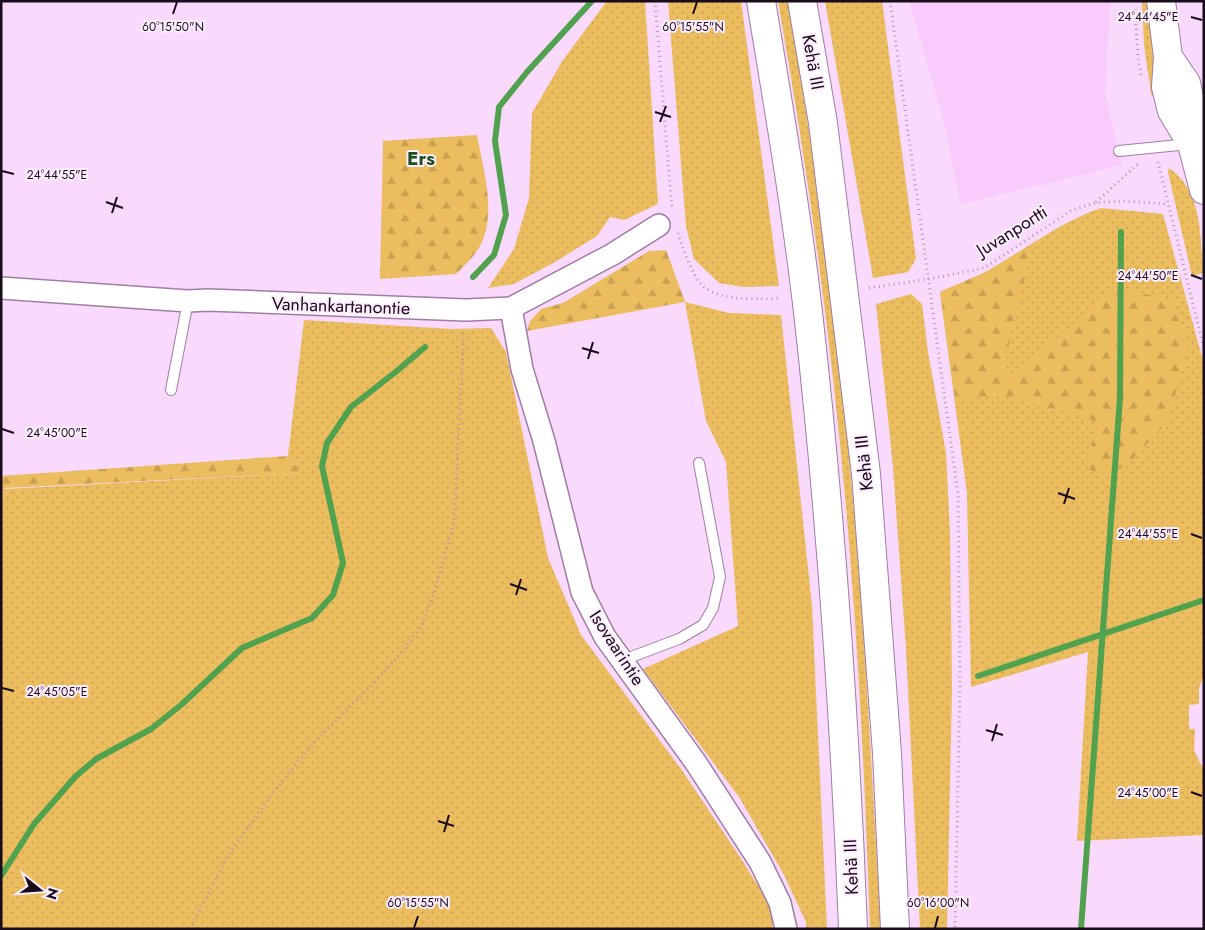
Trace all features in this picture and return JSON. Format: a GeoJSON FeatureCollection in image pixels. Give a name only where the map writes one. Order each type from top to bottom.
{"type":"FeatureCollection","features":[{"type":"Feature","properties":{"kind":"main road","name":"Kehä III"},"geometry":{"type":"LineString","coordinates":[[761,1],[808,310],[824,462],[848,780],[853,929]]}},
{"type":"Feature","properties":{"kind":"main road","name":"Kehä III"},"geometry":{"type":"LineString","coordinates":[[802,1],[824,122],[866,474],[888,753],[896,929]]}},
{"type":"Feature","properties":{"kind":"main road"},"geometry":{"type":"LineString","coordinates":[[1161,1],[1168,56],[1166,87],[1172,111],[1192,144],[1203,188]]}},
{"type":"Feature","properties":{"kind":"street","name":"Vanhankartanontie"},"geometry":{"type":"LineString","coordinates":[[1,288],[188,301],[208,300],[466,310],[511,308],[669,222]]}},
{"type":"Feature","properties":{"kind":"street","name":"Isovaarintie"},"geometry":{"type":"LineString","coordinates":[[511,308],[522,369],[544,441],[582,592],[605,637],[696,763],[760,862],[780,903],[786,929]]}},
{"type":"Feature","properties":{"kind":"lane"},"geometry":{"type":"LineString","coordinates":[[1119,151],[1192,144]]}},
{"type":"Feature","properties":{"kind":"lane"},"geometry":{"type":"LineString","coordinates":[[171,390],[188,301]]}},
{"type":"Feature","properties":{"kind":"lane"},"geometry":{"type":"LineString","coordinates":[[623,660],[679,639],[703,625],[713,608],[720,577],[700,463]]}},
{"type":"Feature","properties":{"kind":"path"},"geometry":{"type":"LineString","coordinates":[[655,1],[669,222],[702,286],[721,296],[745,299],[781,298]]}},
{"type":"Feature","properties":{"kind":"path"},"geometry":{"type":"LineString","coordinates":[[890,1],[958,494],[960,686],[955,929]]}},
{"type":"Feature","properties":{"kind":"path"},"geometry":{"type":"LineString","coordinates":[[1135,1],[1141,76]]}},
{"type":"Feature","properties":{"kind":"path"},"geometry":{"type":"LineString","coordinates":[[1095,203],[1124,179],[1155,148]]}},
{"type":"Feature","properties":{"kind":"path"},"geometry":{"type":"LineString","coordinates":[[1155,148],[1204,349]]}},
{"type":"Feature","properties":{"kind":"path","name":"Juvanportti"},"geometry":{"type":"LineString","coordinates":[[869,288],[984,268],[1072,210],[1095,203],[1123,201],[1168,204]]}},
{"type":"Feature","properties":{"kind":"path"},"geometry":{"type":"LineString","coordinates":[[190,929],[227,857],[273,793],[310,747],[375,682],[405,648],[423,623],[435,590],[454,523],[466,310]]}},
{"type":"Feature","properties":{"kind":"shaded area"},"geometry":{"type":"Polygon","coordinates":[[[909,1],[1110,1],[1105,94],[1122,165],[961,204],[943,118],[909,1]]]}},
{"type":"Feature","properties":{"kind":"green space"},"geometry":{"type":"Polygon","coordinates":[[[607,1],[645,1],[658,204],[624,220],[610,217],[597,236],[555,262],[514,284],[488,288],[514,249],[529,198],[532,113],[563,60],[607,1]]]}},
{"type":"Feature","properties":{"kind":"green space"},"geometry":{"type":"Polygon","coordinates":[[[668,1],[741,1],[779,286],[743,287],[719,283],[694,259],[686,226],[668,1]]]}},
{"type":"Feature","properties":{"kind":"green space"},"geometry":{"type":"Polygon","coordinates":[[[778,1],[788,1],[831,291],[860,583],[881,929],[870,929],[863,756],[855,625],[839,436],[813,218],[778,1]]]}},
{"type":"Feature","properties":{"kind":"green space"},"geometry":{"type":"Polygon","coordinates":[[[825,1],[882,1],[916,259],[908,272],[873,278],[825,1]]]}},
{"type":"Feature","properties":{"kind":"green space"},"geometry":{"type":"Polygon","coordinates":[[[1142,1],[1148,1],[1154,51],[1163,95],[1156,97],[1152,96],[1151,93],[1144,45],[1142,1]]]}},
{"type":"Feature","properties":{"kind":"green space"},"geometry":{"type":"Polygon","coordinates":[[[477,135],[487,189],[488,216],[482,242],[477,251],[456,274],[380,279],[383,141],[477,135]]]}},
{"type":"Feature","properties":{"kind":"green space"},"geometry":{"type":"Polygon","coordinates":[[[1169,168],[1188,189],[1198,215],[1203,273],[1192,276],[1168,172],[1169,168]]]}},
{"type":"Feature","properties":{"kind":"green space"},"geometry":{"type":"Polygon","coordinates":[[[1101,208],[1163,214],[1204,364],[1204,675],[1199,688],[1199,704],[1189,705],[1189,729],[1195,729],[1194,750],[1204,771],[1204,835],[1077,841],[1088,652],[971,687],[967,493],[940,292],[983,273],[1057,228],[1101,208]]]}},
{"type":"Feature","properties":{"kind":"green space"},"geometry":{"type":"Polygon","coordinates":[[[1025,248],[1030,256],[1003,370],[1013,374],[1117,288],[1173,300],[1189,346],[1167,423],[1126,466],[1109,473],[1092,472],[1085,463],[1099,422],[1003,396],[955,399],[940,292],[988,271],[1025,248]]]}},
{"type":"Feature","properties":{"kind":"green space"},"geometry":{"type":"Polygon","coordinates":[[[666,250],[685,302],[527,331],[530,321],[541,309],[563,303],[649,251],[666,250]]]}},
{"type":"Feature","properties":{"kind":"green space"},"geometry":{"type":"Polygon","coordinates":[[[911,294],[922,304],[928,352],[946,453],[950,532],[952,688],[947,929],[920,929],[906,649],[893,467],[876,304],[911,294]]]}},
{"type":"Feature","properties":{"kind":"green space"},"geometry":{"type":"Polygon","coordinates":[[[685,302],[729,313],[781,315],[812,606],[827,929],[806,929],[806,922],[783,873],[739,797],[643,669],[738,626],[726,462],[706,421],[685,302]]]}},
{"type":"Feature","properties":{"kind":"green space"},"geometry":{"type":"Polygon","coordinates":[[[304,320],[451,329],[491,328],[506,352],[548,558],[581,635],[681,769],[740,857],[770,905],[773,929],[1,929],[1,509],[5,489],[300,473],[288,456],[304,320]]]}},
{"type":"Feature","properties":{"kind":"green space"},"geometry":{"type":"Polygon","coordinates":[[[288,456],[301,473],[5,488],[1,509],[1,476],[288,456]]]}},
{"type":"Feature","properties":{"kind":"waterway"},"geometry":{"type":"LineString","coordinates":[[473,277],[494,255],[506,215],[495,141],[499,107],[527,72],[592,1]]}},
{"type":"Feature","properties":{"kind":"waterway"},"geometry":{"type":"LineString","coordinates":[[1081,929],[1120,398],[1121,232]]}},
{"type":"Feature","properties":{"kind":"waterway"},"geometry":{"type":"LineString","coordinates":[[1,876],[34,824],[75,777],[96,759],[151,729],[181,705],[242,648],[312,618],[333,595],[343,563],[322,466],[327,443],[351,407],[425,347]]}},
{"type":"Feature","properties":{"kind":"waterway"},"geometry":{"type":"LineString","coordinates":[[978,676],[1204,600]]}},
{"type":"Feature","properties":{"kind":"district","name":"Ers"},"geometry":{"type":"Point","coordinates":[421,158]}}]}
